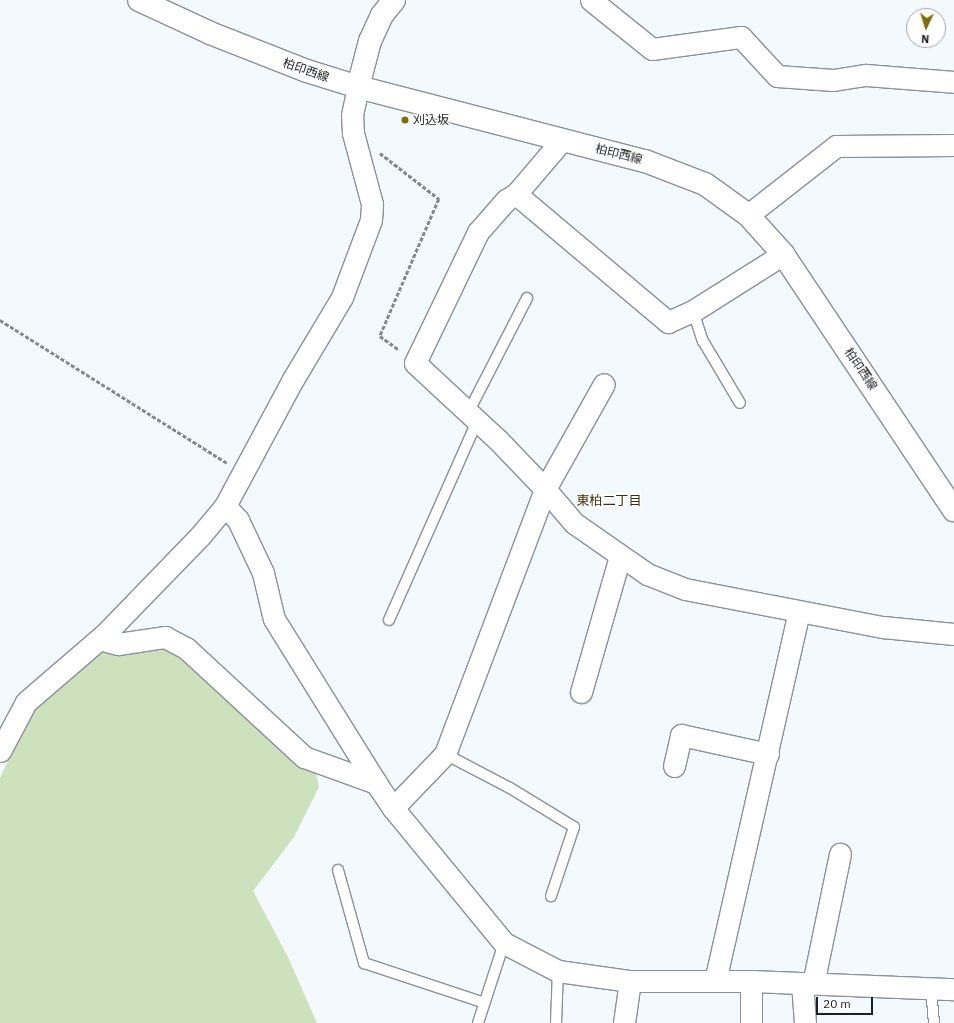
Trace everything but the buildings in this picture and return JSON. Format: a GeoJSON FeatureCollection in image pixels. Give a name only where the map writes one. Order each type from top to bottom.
{"type":"FeatureCollection","features":[{"type":"Feature","properties":{"kind":"main road","name":"柏印西線"},"geometry":{"type":"LineString","coordinates":[[139,0],[258,53],[358,87],[645,161],[705,184],[748,215],[783,254],[954,510]]}},
{"type":"Feature","properties":{"kind":"main road"},"geometry":{"type":"LineString","coordinates":[[358,87],[370,41],[382,16],[394,0]]}},
{"type":"Feature","properties":{"kind":"street"},"geometry":{"type":"LineString","coordinates":[[591,0],[652,49],[741,37],[777,76],[833,80],[866,75],[954,82]]}},
{"type":"Feature","properties":{"kind":"street"},"geometry":{"type":"LineString","coordinates":[[0,751],[26,702],[99,639],[200,536],[225,506],[292,381],[342,297],[371,220],[372,204],[353,127],[352,115],[358,87]]}},
{"type":"Feature","properties":{"kind":"street"},"geometry":{"type":"LineString","coordinates":[[562,140],[516,194],[506,200],[478,232],[415,363],[473,416],[545,489],[574,523],[647,574],[685,589],[799,612],[883,627],[954,634]]}},
{"type":"Feature","properties":{"kind":"street"},"geometry":{"type":"LineString","coordinates":[[748,215],[836,146],[954,145]]}},
{"type":"Feature","properties":{"kind":"street"},"geometry":{"type":"LineString","coordinates":[[516,194],[668,322],[693,311],[783,254]]}},
{"type":"Feature","properties":{"kind":"street"},"geometry":{"type":"LineString","coordinates":[[393,808],[445,754],[545,489],[604,384]]}},
{"type":"Feature","properties":{"kind":"street"},"geometry":{"type":"LineString","coordinates":[[225,506],[238,520],[263,573],[274,619],[376,783],[393,808],[504,943],[558,970],[630,981],[751,981],[954,989]]}},
{"type":"Feature","properties":{"kind":"street"},"geometry":{"type":"LineString","coordinates":[[581,692],[620,556]]}},
{"type":"Feature","properties":{"kind":"street"},"geometry":{"type":"LineString","coordinates":[[715,981],[768,754],[799,612]]}},
{"type":"Feature","properties":{"kind":"street"},"geometry":{"type":"LineString","coordinates":[[99,639],[118,644],[165,637],[186,648],[304,757],[376,783]]}},
{"type":"Feature","properties":{"kind":"street"},"geometry":{"type":"LineString","coordinates":[[674,766],[682,735],[768,754]]}},
{"type":"Feature","properties":{"kind":"street"},"geometry":{"type":"LineString","coordinates":[[805,1023],[807,984],[840,854]]}},
{"type":"Feature","properties":{"kind":"street"},"geometry":{"type":"LineString","coordinates":[[624,1023],[630,981]]}},
{"type":"Feature","properties":{"kind":"street"},"geometry":{"type":"LineString","coordinates":[[751,981],[751,1023]]}},
{"type":"Feature","properties":{"kind":"lane"},"geometry":{"type":"LineString","coordinates":[[389,620],[473,416],[527,298]]}},
{"type":"Feature","properties":{"kind":"lane"},"geometry":{"type":"LineString","coordinates":[[693,311],[703,342],[740,402]]}},
{"type":"Feature","properties":{"kind":"lane"},"geometry":{"type":"LineString","coordinates":[[445,754],[510,788],[574,827],[551,896]]}},
{"type":"Feature","properties":{"kind":"lane"},"geometry":{"type":"LineString","coordinates":[[338,870],[364,963],[485,1003]]}},
{"type":"Feature","properties":{"kind":"lane"},"geometry":{"type":"LineString","coordinates":[[478,1023],[504,943]]}},
{"type":"Feature","properties":{"kind":"lane"},"geometry":{"type":"LineString","coordinates":[[556,1023],[558,970]]}},
{"type":"Feature","properties":{"kind":"lane"},"geometry":{"type":"LineString","coordinates":[[931,989],[934,1023]]}},
{"type":"Feature","properties":{"kind":"path"},"geometry":{"type":"LineString","coordinates":[[378,151],[438,198],[380,336],[415,363]]}},
{"type":"Feature","properties":{"kind":"path"},"geometry":{"type":"LineString","coordinates":[[0,320],[243,473]]}},
{"type":"Feature","properties":{"kind":"green space"},"geometry":{"type":"Polygon","coordinates":[[[159,644],[212,664],[311,751],[319,787],[294,837],[253,891],[288,957],[317,1023],[0,1023],[0,778],[31,712],[102,647],[159,644]]]}},
{"type":"Feature","properties":{"kind":"place","name":"刈込坂"},"geometry":{"type":"Point","coordinates":[405,120]}},
{"type":"Feature","properties":{"kind":"district","name":"東柏二丁目"},"geometry":{"type":"Point","coordinates":[609,501]}}]}
